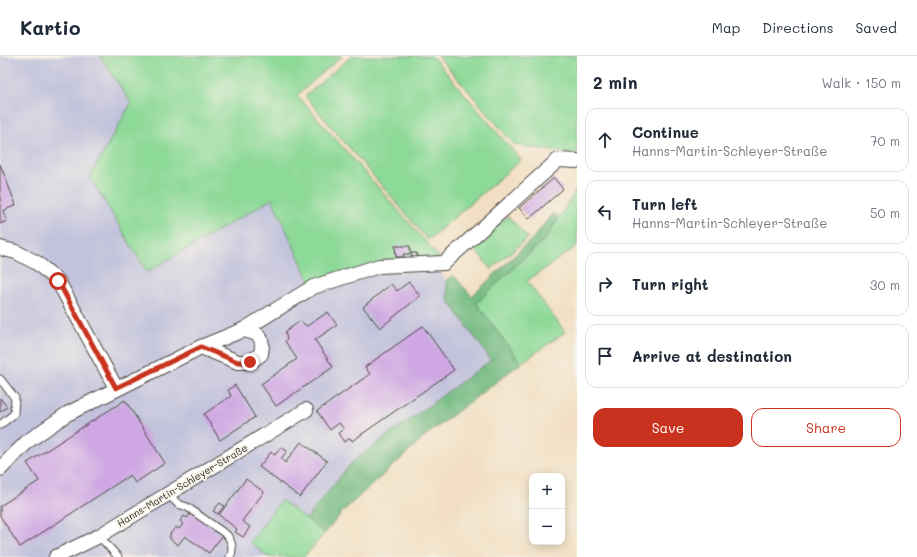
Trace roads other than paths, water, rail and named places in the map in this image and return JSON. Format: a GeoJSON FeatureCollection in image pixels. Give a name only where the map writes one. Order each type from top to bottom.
{"type":"FeatureCollection","features":[{"type":"Feature","properties":{"kind":"street"},"geometry":{"type":"LineString","coordinates":[[0,469],[28,441],[67,414],[116,388],[201,347],[243,330],[313,287],[379,266],[444,263],[558,160],[577,160]]}},
{"type":"Feature","properties":{"kind":"street"},"geometry":{"type":"LineString","coordinates":[[0,248],[16,252],[37,263],[58,281],[116,388]]}},
{"type":"Feature","properties":{"kind":"street"},"geometry":{"type":"LineString","coordinates":[[201,347],[238,362],[250,362],[261,354],[263,343],[259,335],[251,331],[243,330]]}},
{"type":"Feature","properties":{"kind":"street","name":"Hanns-Martin-Schleyer-Straße"},"geometry":{"type":"LineString","coordinates":[[56,557],[99,536],[306,410]]}},
{"type":"Feature","properties":{"kind":"lane"},"geometry":{"type":"LineString","coordinates":[[0,379],[14,398],[14,414],[0,425]]}},
{"type":"Feature","properties":{"kind":"lane"},"geometry":{"type":"LineString","coordinates":[[168,494],[178,504],[187,507],[227,536],[231,542],[232,548],[230,557]]}},
{"type":"Feature","properties":{"kind":"lane"},"geometry":{"type":"LineString","coordinates":[[99,536],[118,557]]}}]}
